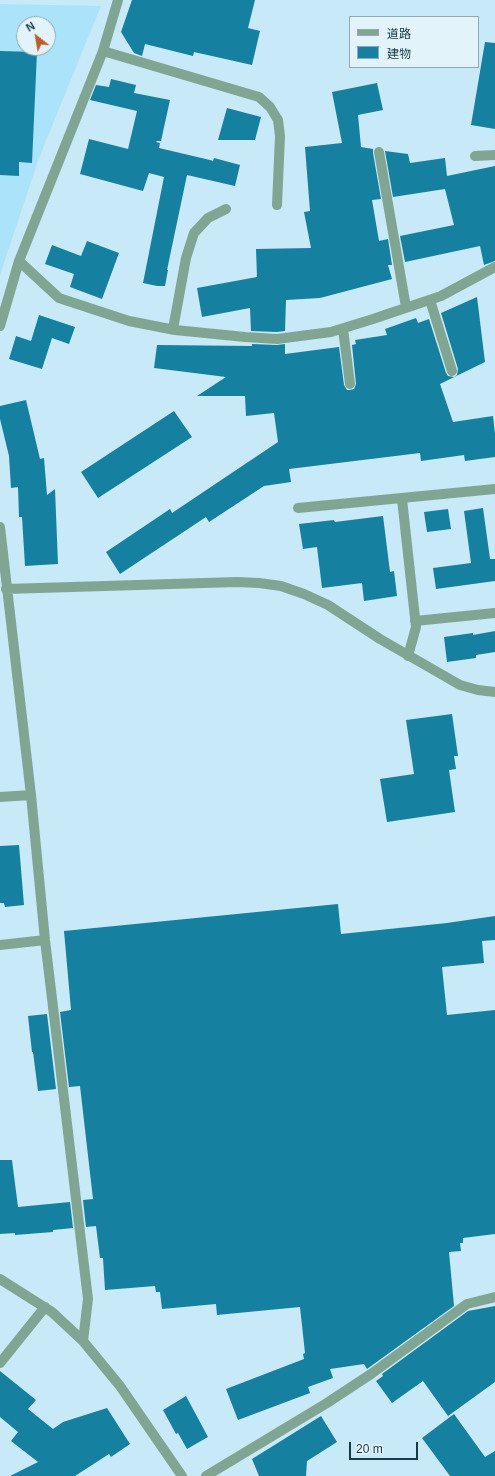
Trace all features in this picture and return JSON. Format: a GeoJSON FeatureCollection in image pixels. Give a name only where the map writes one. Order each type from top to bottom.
{"type":"FeatureCollection","features":[{"type":"Feature","properties":{"kind":"street"},"geometry":{"type":"LineString","coordinates":[[0,326],[18,261],[103,51],[118,0]]}},
{"type":"Feature","properties":{"kind":"street"},"geometry":{"type":"LineString","coordinates":[[103,51],[259,97],[270,107],[278,120],[280,136],[277,205]]}},
{"type":"Feature","properties":{"kind":"street"},"geometry":{"type":"LineString","coordinates":[[379,152],[406,307]]}},
{"type":"Feature","properties":{"kind":"street"},"geometry":{"type":"LineString","coordinates":[[476,156],[495,155]]}},
{"type":"Feature","properties":{"kind":"street"},"geometry":{"type":"LineString","coordinates":[[173,329],[186,258],[194,233],[208,218],[226,209]]}},
{"type":"Feature","properties":{"kind":"street"},"geometry":{"type":"LineString","coordinates":[[18,261],[59,298],[129,321],[173,329],[277,339],[331,332],[430,300],[441,296],[495,267]]}},
{"type":"Feature","properties":{"kind":"street"},"geometry":{"type":"LineString","coordinates":[[430,300],[452,371]]}},
{"type":"Feature","properties":{"kind":"street"},"geometry":{"type":"LineString","coordinates":[[343,328],[350,384]]}},
{"type":"Feature","properties":{"kind":"street"},"geometry":{"type":"LineString","coordinates":[[298,508],[495,489]]}},
{"type":"Feature","properties":{"kind":"street"},"geometry":{"type":"LineString","coordinates":[[402,499],[416,627],[408,656]]}},
{"type":"Feature","properties":{"kind":"street"},"geometry":{"type":"LineString","coordinates":[[0,527],[31,795],[45,940],[88,1299],[83,1341]]}},
{"type":"Feature","properties":{"kind":"street"},"geometry":{"type":"LineString","coordinates":[[6,589],[237,582],[281,586],[304,594],[328,605],[408,656],[460,685],[478,690],[495,692]]}},
{"type":"Feature","properties":{"kind":"street"},"geometry":{"type":"LineString","coordinates":[[415,621],[495,613]]}},
{"type":"Feature","properties":{"kind":"street"},"geometry":{"type":"LineString","coordinates":[[0,798],[31,795]]}},
{"type":"Feature","properties":{"kind":"street"},"geometry":{"type":"LineString","coordinates":[[0,945],[45,940]]}},
{"type":"Feature","properties":{"kind":"street"},"geometry":{"type":"LineString","coordinates":[[0,1279],[52,1312],[83,1341],[120,1386],[182,1476]]}},
{"type":"Feature","properties":{"kind":"street"},"geometry":{"type":"LineString","coordinates":[[206,1476],[327,1403],[371,1374],[467,1304],[495,1297]]}},
{"type":"Feature","properties":{"kind":"street"},"geometry":{"type":"LineString","coordinates":[[0,1363],[45,1307]]}},
{"type":"Feature","properties":{"kind":"shaded area"},"geometry":{"type":"Polygon","coordinates":[[[0,4],[101,6],[39,158],[0,275],[0,4]]]}},
{"type":"Feature","properties":{"kind":"building"},"geometry":{"type":"Polygon","coordinates":[[[132,0],[255,0],[248,28],[260,31],[252,65],[194,52],[193,56],[145,44],[142,56],[134,53],[121,32],[132,0]]]}},
{"type":"Feature","properties":{"kind":"building"},"geometry":{"type":"Polygon","coordinates":[[[485,42],[495,43],[495,129],[471,125],[485,42]]]}},
{"type":"Feature","properties":{"kind":"building"},"geometry":{"type":"Polygon","coordinates":[[[0,51],[16,51],[16,56],[37,56],[32,163],[19,162],[19,176],[0,175],[0,51]]]}},
{"type":"Feature","properties":{"kind":"building"},"geometry":{"type":"Polygon","coordinates":[[[111,79],[136,85],[134,93],[170,100],[161,141],[156,142],[160,143],[159,148],[213,161],[214,158],[240,165],[235,186],[187,175],[165,286],[143,283],[164,177],[149,173],[143,191],[80,174],[89,139],[128,149],[137,111],[90,100],[96,85],[109,87],[111,79]]]}},
{"type":"Feature","properties":{"kind":"building"},"geometry":{"type":"Polygon","coordinates":[[[377,83],[383,110],[358,115],[361,147],[373,149],[381,199],[372,200],[379,241],[388,239],[392,265],[388,265],[392,279],[320,298],[286,300],[285,331],[251,331],[250,308],[202,317],[197,288],[257,277],[256,249],[311,248],[304,212],[310,211],[305,147],[342,143],[332,92],[377,83]]]}},
{"type":"Feature","properties":{"kind":"building"},"geometry":{"type":"Polygon","coordinates":[[[227,108],[261,117],[255,140],[218,140],[227,108]]]}},
{"type":"Feature","properties":{"kind":"building"},"geometry":{"type":"Polygon","coordinates":[[[385,151],[408,154],[410,163],[445,158],[447,176],[495,166],[495,261],[484,265],[480,246],[405,262],[400,236],[454,225],[445,189],[393,197],[385,151]]]}},
{"type":"Feature","properties":{"kind":"building"},"geometry":{"type":"Polygon","coordinates":[[[87,241],[119,253],[102,299],[70,287],[74,274],[45,264],[52,245],[81,256],[87,241]]]}},
{"type":"Feature","properties":{"kind":"building"},"geometry":{"type":"Polygon","coordinates":[[[477,297],[485,362],[440,384],[453,422],[493,416],[495,457],[465,461],[464,455],[421,461],[420,453],[289,469],[291,482],[264,486],[209,522],[206,517],[120,574],[106,552],[170,509],[172,513],[278,442],[274,413],[246,416],[245,396],[197,396],[226,377],[154,368],[157,345],[252,346],[252,344],[285,344],[285,354],[339,347],[344,385],[347,390],[350,390],[354,389],[356,384],[352,345],[356,344],[355,340],[387,335],[385,329],[416,318],[418,323],[429,319],[446,373],[448,376],[454,377],[457,375],[458,369],[441,313],[477,297]]]}},
{"type":"Feature","properties":{"kind":"building"},"geometry":{"type":"Polygon","coordinates":[[[39,315],[75,327],[69,344],[52,338],[42,369],[9,359],[16,336],[31,341],[39,315]]]}},
{"type":"Feature","properties":{"kind":"building"},"geometry":{"type":"Polygon","coordinates":[[[26,400],[40,459],[44,458],[47,495],[55,489],[58,564],[25,566],[22,517],[19,517],[18,487],[11,488],[9,456],[0,419],[0,406],[26,400]]]}},
{"type":"Feature","properties":{"kind":"building"},"geometry":{"type":"Polygon","coordinates":[[[174,411],[192,437],[98,498],[81,472],[174,411]]]}},
{"type":"Feature","properties":{"kind":"building"},"geometry":{"type":"Polygon","coordinates":[[[483,508],[490,559],[495,559],[495,581],[436,589],[433,568],[471,563],[464,511],[483,508]]]}},
{"type":"Feature","properties":{"kind":"building"},"geometry":{"type":"Polygon","coordinates":[[[448,509],[451,529],[427,532],[424,512],[448,509]]]}},
{"type":"Feature","properties":{"kind":"building"},"geometry":{"type":"Polygon","coordinates":[[[383,516],[390,572],[394,571],[397,596],[364,601],[362,583],[322,588],[317,547],[303,549],[299,524],[334,520],[335,522],[383,516]]]}},
{"type":"Feature","properties":{"kind":"building"},"geometry":{"type":"Polygon","coordinates":[[[495,631],[495,652],[476,655],[476,658],[447,662],[444,637],[473,633],[473,635],[495,631]]]}},
{"type":"Feature","properties":{"kind":"building"},"geometry":{"type":"Polygon","coordinates":[[[452,714],[458,756],[454,756],[456,769],[449,770],[455,812],[387,822],[380,779],[414,774],[406,720],[452,714]]]}},
{"type":"Feature","properties":{"kind":"building"},"geometry":{"type":"Polygon","coordinates":[[[19,845],[24,905],[5,907],[4,903],[0,903],[0,846],[19,845]]]}},
{"type":"Feature","properties":{"kind":"building"},"geometry":{"type":"Polygon","coordinates":[[[338,904],[341,934],[447,923],[495,916],[495,940],[482,941],[484,963],[442,967],[447,1015],[495,1010],[495,1234],[463,1238],[463,1243],[460,1243],[461,1251],[449,1252],[454,1306],[367,1369],[364,1364],[330,1369],[333,1378],[308,1387],[310,1393],[238,1420],[226,1389],[304,1359],[303,1354],[305,1353],[300,1307],[217,1315],[216,1304],[162,1309],[160,1292],[156,1292],[155,1286],[105,1290],[103,1258],[100,1258],[96,1226],[86,1227],[83,1200],[93,1199],[80,1086],[69,1087],[60,1012],[71,1010],[64,931],[338,904]]]}},
{"type":"Feature","properties":{"kind":"building"},"geometry":{"type":"Polygon","coordinates":[[[47,1014],[56,1089],[38,1091],[28,1016],[47,1014]]]}},
{"type":"Feature","properties":{"kind":"building"},"geometry":{"type":"Polygon","coordinates":[[[0,1160],[12,1160],[18,1207],[70,1202],[73,1228],[53,1230],[53,1232],[15,1235],[15,1233],[0,1234],[0,1160]]]}},
{"type":"Feature","properties":{"kind":"building"},"geometry":{"type":"Polygon","coordinates":[[[495,1306],[495,1382],[448,1416],[423,1381],[392,1403],[376,1381],[383,1376],[382,1374],[468,1311],[495,1306]]]}},
{"type":"Feature","properties":{"kind":"building"},"geometry":{"type":"Polygon","coordinates":[[[0,1371],[36,1400],[28,1409],[53,1429],[63,1422],[107,1408],[130,1444],[111,1457],[109,1454],[75,1476],[10,1476],[38,1462],[11,1441],[18,1432],[0,1417],[0,1371]]]}},
{"type":"Feature","properties":{"kind":"building"},"geometry":{"type":"Polygon","coordinates":[[[186,1396],[208,1437],[187,1449],[178,1433],[176,1434],[163,1410],[186,1396]]]}},
{"type":"Feature","properties":{"kind":"building"},"geometry":{"type":"Polygon","coordinates":[[[454,1414],[485,1457],[495,1451],[495,1476],[450,1476],[422,1438],[454,1414]]]}},
{"type":"Feature","properties":{"kind":"building"},"geometry":{"type":"Polygon","coordinates":[[[321,1416],[337,1442],[307,1461],[306,1476],[259,1476],[252,1459],[321,1416]]]}}]}
